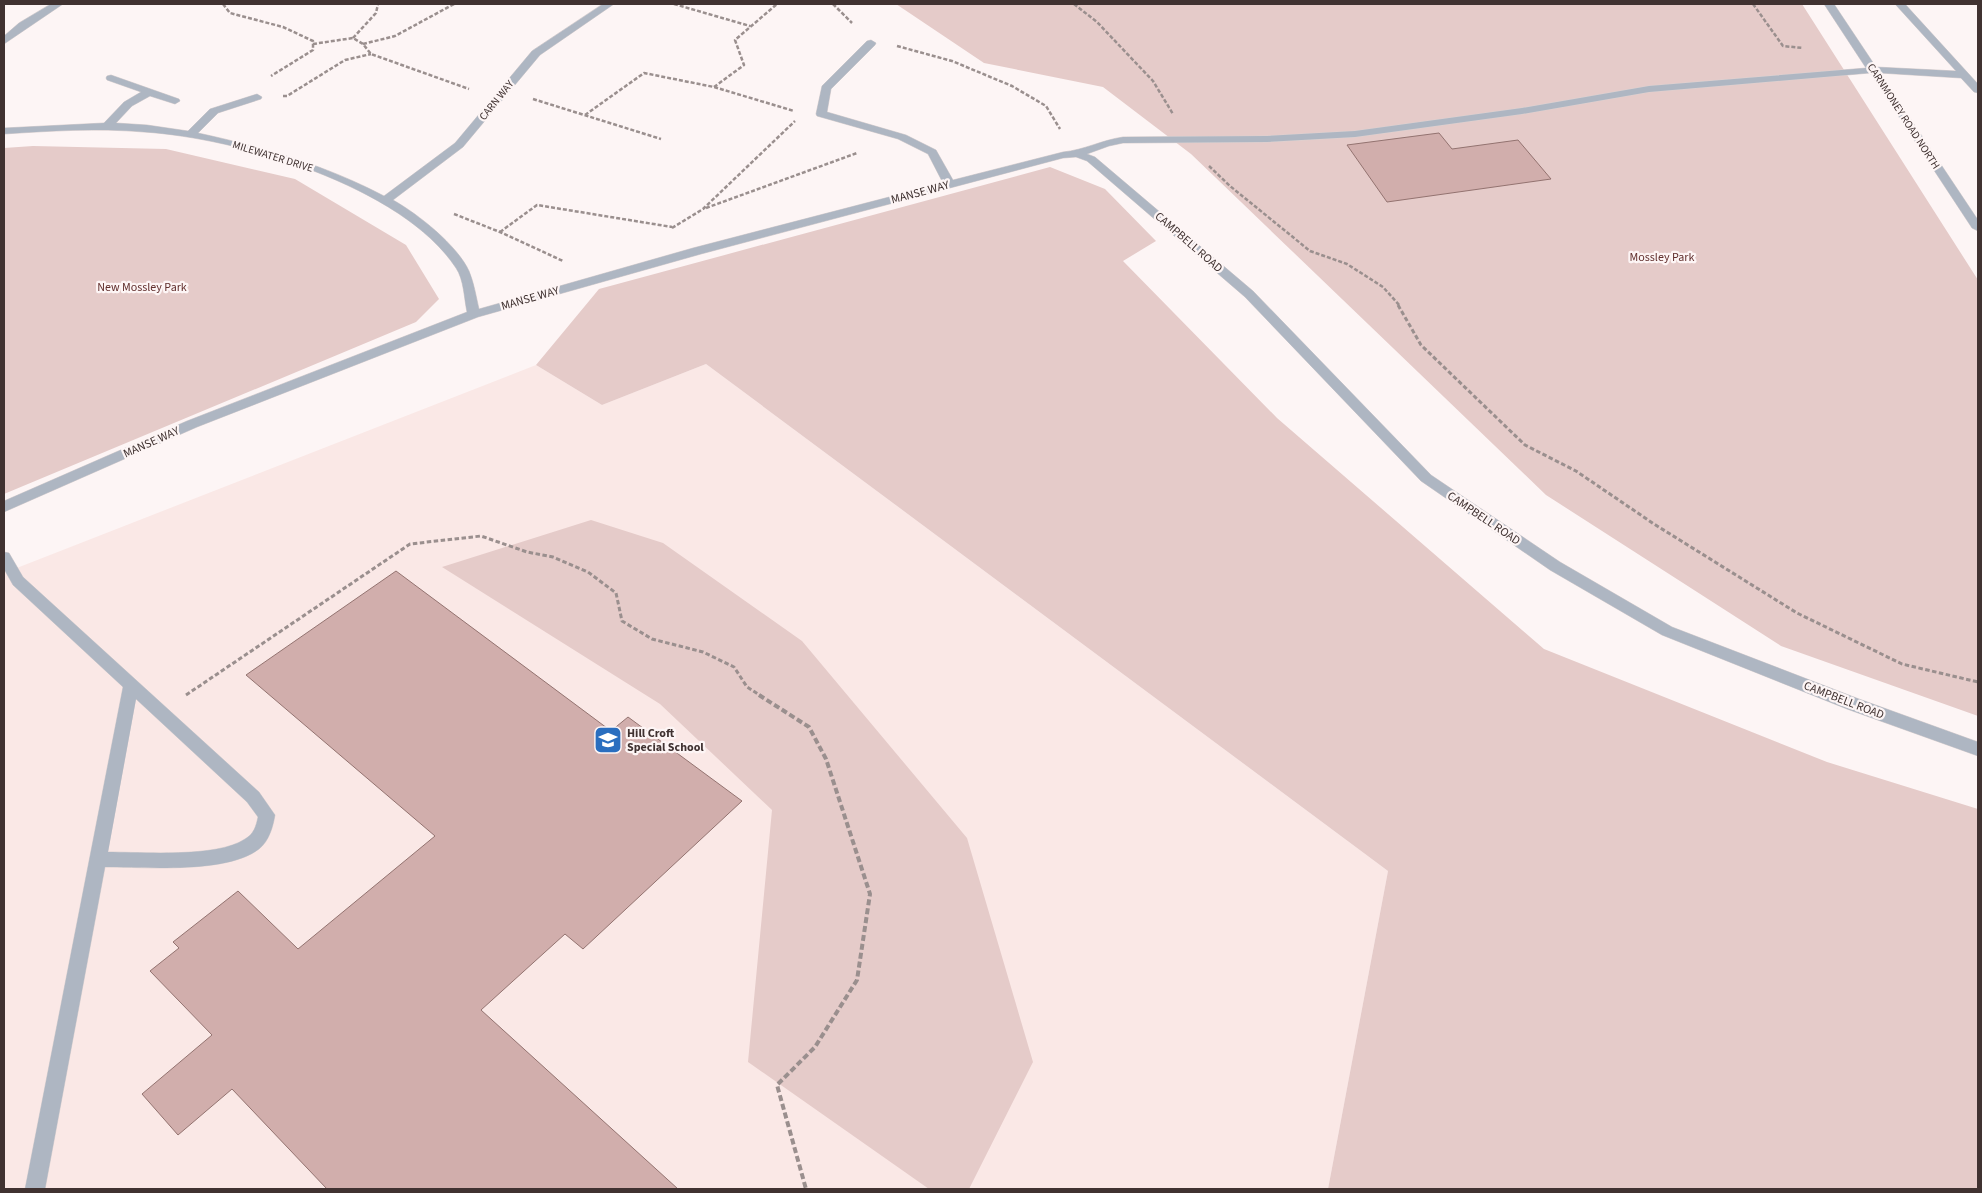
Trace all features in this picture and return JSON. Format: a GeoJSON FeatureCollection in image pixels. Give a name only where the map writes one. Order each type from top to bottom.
{"type":"FeatureCollection","features":[{"type":"Feature","properties":{"kind":"street"},"geometry":{"type":"LineString","coordinates":[[4,40],[23,25],[58,4]]}},
{"type":"Feature","properties":{"kind":"street","name":"CARN WAY"},"geometry":{"type":"LineString","coordinates":[[386,200],[459,145],[503,90],[536,53],[609,4]]}},
{"type":"Feature","properties":{"kind":"street","name":"CARNMONEY ROAD NORTH"},"geometry":{"type":"LineString","coordinates":[[1829,4],[1978,228]]}},
{"type":"Feature","properties":{"kind":"street"},"geometry":{"type":"LineString","coordinates":[[1900,4],[1978,90]]}},
{"type":"Feature","properties":{"kind":"street"},"geometry":{"type":"LineString","coordinates":[[871,43],[826,88],[821,114],[902,137],[932,152],[949,184]]}},
{"type":"Feature","properties":{"kind":"street","name":"MANSE WAY"},"geometry":{"type":"LineString","coordinates":[[4,507],[192,424],[474,314],[697,251],[949,184],[1063,155],[1077,154],[1106,143],[1123,140],[1267,139],[1355,134],[1522,111],[1648,89],[1874,70],[1963,75]]}},
{"type":"Feature","properties":{"kind":"street"},"geometry":{"type":"LineString","coordinates":[[111,78],[175,101]]}},
{"type":"Feature","properties":{"kind":"street"},"geometry":{"type":"LineString","coordinates":[[107,126],[128,104],[149,92]]}},
{"type":"Feature","properties":{"kind":"street"},"geometry":{"type":"LineString","coordinates":[[192,133],[214,111],[257,97]]}},
{"type":"Feature","properties":{"kind":"street","name":"MILEWATER DRIVE"},"geometry":{"type":"LineString","coordinates":[[4,131],[107,126],[192,133],[257,150],[337,176],[386,200],[413,218],[440,241],[462,268],[474,314]]}},
{"type":"Feature","properties":{"kind":"street","name":"CAMPBELL ROAD"},"geometry":{"type":"LineString","coordinates":[[1077,154],[1091,159],[1249,294],[1426,478],[1555,566],[1667,631],[1853,704],[1978,749]]}},
{"type":"Feature","properties":{"kind":"street"},"geometry":{"type":"LineString","coordinates":[[4,557],[18,581],[253,797],[267,815],[264,831],[251,845],[235,854],[215,858],[98,860]]}},
{"type":"Feature","properties":{"kind":"street"},"geometry":{"type":"LineString","coordinates":[[36,1189],[131,686]]}},
{"type":"Feature","properties":{"kind":"path"},"geometry":{"type":"LineString","coordinates":[[223,4],[230,13],[273,23],[300,33],[313,41],[313,50],[257,86],[257,97],[287,96],[345,60],[371,54]]}},
{"type":"Feature","properties":{"kind":"path"},"geometry":{"type":"LineString","coordinates":[[352,38],[376,13],[378,4]]}},
{"type":"Feature","properties":{"kind":"path"},"geometry":{"type":"LineString","coordinates":[[363,44],[395,36],[454,4]]}},
{"type":"Feature","properties":{"kind":"path"},"geometry":{"type":"LineString","coordinates":[[674,4],[750,26]]}},
{"type":"Feature","properties":{"kind":"path"},"geometry":{"type":"LineString","coordinates":[[714,87],[744,65],[734,40],[777,4]]}},
{"type":"Feature","properties":{"kind":"path"},"geometry":{"type":"LineString","coordinates":[[833,4],[871,43],[913,48],[994,76],[1044,105],[1077,154]]}},
{"type":"Feature","properties":{"kind":"path"},"geometry":{"type":"LineString","coordinates":[[1074,4],[1097,22],[1153,80],[1194,153],[1230,186],[1310,251],[1347,264],[1383,287],[1403,310],[1421,345],[1525,445],[1576,471],[1639,514],[1797,613],[1902,664],[1978,682]]}},
{"type":"Feature","properties":{"kind":"path"},"geometry":{"type":"LineString","coordinates":[[1753,4],[1783,46],[1803,48]]}},
{"type":"Feature","properties":{"kind":"path"},"geometry":{"type":"LineString","coordinates":[[313,44],[352,38],[363,44],[371,54],[496,99]]}},
{"type":"Feature","properties":{"kind":"path"},"geometry":{"type":"LineString","coordinates":[[585,115],[644,73],[714,87],[802,114],[821,114]]}},
{"type":"Feature","properties":{"kind":"path"},"geometry":{"type":"LineString","coordinates":[[503,90],[661,139]]}},
{"type":"Feature","properties":{"kind":"path"},"geometry":{"type":"LineString","coordinates":[[703,209],[802,114]]}},
{"type":"Feature","properties":{"kind":"path"},"geometry":{"type":"LineString","coordinates":[[666,231],[703,209],[902,137]]}},
{"type":"Feature","properties":{"kind":"path"},"geometry":{"type":"LineString","coordinates":[[500,232],[537,205],[673,227]]}},
{"type":"Feature","properties":{"kind":"path"},"geometry":{"type":"LineString","coordinates":[[448,212],[500,232],[568,263]]}},
{"type":"Feature","properties":{"kind":"path"},"geometry":{"type":"LineString","coordinates":[[160,712],[410,544],[481,536],[527,552],[552,557],[588,572],[616,593],[622,620],[652,639],[703,652],[734,667],[747,687],[809,727],[826,759],[870,894],[857,980],[815,1047],[777,1085],[806,1189]]}},
{"type":"Feature","properties":{"kind":"shaded area","name":"Hill Croft Special School"},"geometry":{"type":"Polygon","coordinates":[[[706,364],[1388,871],[1328,1189],[4,1189],[4,573],[536,365],[602,405],[706,364]]]}},
{"type":"Feature","properties":{"kind":"green space","name":"Mossley Park"},"geometry":{"type":"Polygon","coordinates":[[[896,4],[1802,4],[1978,280],[1978,716],[1781,646],[1546,495],[1191,154],[1103,87],[984,63],[896,4]]]}},
{"type":"Feature","properties":{"kind":"green space","name":"New Mossley Park"},"geometry":{"type":"Polygon","coordinates":[[[33,146],[166,149],[295,179],[406,245],[439,299],[416,322],[4,494],[4,148],[33,146]]]}},
{"type":"Feature","properties":{"kind":"green space"},"geometry":{"type":"Polygon","coordinates":[[[1050,167],[1105,189],[1156,241],[1123,261],[1277,418],[1544,649],[1827,762],[1978,809],[1978,1189],[1328,1189],[1388,871],[706,364],[602,405],[536,365],[599,289],[1050,167]]]}},
{"type":"Feature","properties":{"kind":"green space"},"geometry":{"type":"Polygon","coordinates":[[[591,520],[663,543],[802,641],[967,838],[1033,1062],[969,1189],[929,1189],[748,1062],[772,810],[660,704],[442,567],[591,520]]]}},
{"type":"Feature","properties":{"kind":"building"},"geometry":{"type":"Polygon","coordinates":[[[1439,133],[1452,149],[1518,140],[1551,179],[1387,202],[1347,145],[1439,133]]]}},
{"type":"Feature","properties":{"kind":"building"},"geometry":{"type":"Polygon","coordinates":[[[396,571],[611,731],[628,717],[742,801],[583,949],[565,934],[481,1010],[678,1189],[327,1189],[232,1089],[178,1135],[142,1094],[212,1035],[150,971],[179,948],[173,942],[238,891],[298,949],[435,836],[246,675],[396,571]]]}},
{"type":"Feature","properties":{"kind":"place","name":"Hill Croft Special School"},"geometry":{"type":"Point","coordinates":[608,740]}}]}
